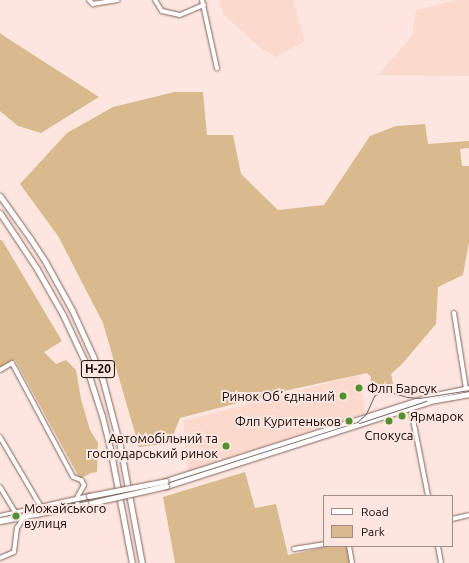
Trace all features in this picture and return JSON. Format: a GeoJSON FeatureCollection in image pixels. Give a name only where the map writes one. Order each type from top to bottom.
{"type":"FeatureCollection","features":[{"type":"Feature","properties":{"kind":"main road","name":"Н-20"},"geometry":{"type":"LineString","coordinates":[[0,196],[46,263],[85,335],[113,413],[142,563]]}},
{"type":"Feature","properties":{"kind":"main road","name":"Н-20"},"geometry":{"type":"LineString","coordinates":[[0,213],[37,269],[63,315],[84,360],[99,403],[110,448],[132,563]]}},
{"type":"Feature","properties":{"kind":"main road"},"geometry":{"type":"LineString","coordinates":[[0,521],[24,513],[91,503],[166,484],[411,406],[431,396],[468,390]]}},
{"type":"Feature","properties":{"kind":"main road"},"geometry":{"type":"LineString","coordinates":[[41,510],[89,496],[166,484]]}},
{"type":"Feature","properties":{"kind":"main road"},"geometry":{"type":"LineString","coordinates":[[0,516],[16,515]]}},
{"type":"Feature","properties":{"kind":"street"},"geometry":{"type":"LineString","coordinates":[[89,0],[93,4],[118,0]]}},
{"type":"Feature","properties":{"kind":"street"},"geometry":{"type":"LineString","coordinates":[[155,0],[162,11],[180,15],[203,2],[218,68]]}},
{"type":"Feature","properties":{"kind":"street"},"geometry":{"type":"LineString","coordinates":[[454,313],[468,390]]}},
{"type":"Feature","properties":{"kind":"street"},"geometry":{"type":"LineString","coordinates":[[0,370],[12,363],[73,477],[82,480],[84,484],[78,496],[79,499],[77,505]]}},
{"type":"Feature","properties":{"kind":"street"},"geometry":{"type":"LineString","coordinates":[[411,406],[428,495]]}},
{"type":"Feature","properties":{"kind":"street"},"geometry":{"type":"LineString","coordinates":[[0,437],[41,510]]}},
{"type":"Feature","properties":{"kind":"street"},"geometry":{"type":"LineString","coordinates":[[0,487],[16,515]]}},
{"type":"Feature","properties":{"kind":"street"},"geometry":{"type":"LineString","coordinates":[[0,558],[14,552],[17,528],[24,513]]}},
{"type":"Feature","properties":{"kind":"street"},"geometry":{"type":"LineString","coordinates":[[453,519],[469,515]]}},
{"type":"Feature","properties":{"kind":"street"},"geometry":{"type":"LineString","coordinates":[[294,550],[323,544]]}},
{"type":"Feature","properties":{"kind":"street"},"geometry":{"type":"LineString","coordinates":[[349,547],[352,563]]}},
{"type":"Feature","properties":{"kind":"street"},"geometry":{"type":"LineString","coordinates":[[438,547],[441,563]]}},
{"type":"Feature","properties":{"kind":"shaded area"},"geometry":{"type":"Polygon","coordinates":[[[219,0],[293,0],[305,41],[276,57],[262,49],[224,15],[219,0]]]}},
{"type":"Feature","properties":{"kind":"shaded area"},"geometry":{"type":"Polygon","coordinates":[[[456,0],[469,0],[469,76],[378,75],[412,36],[416,10],[456,0]]]}},
{"type":"Feature","properties":{"kind":"shaded area","name":"Автомобільний та господарський ринок"},"geometry":{"type":"Polygon","coordinates":[[[359,375],[365,413],[188,472],[183,421],[359,375]]]}},
{"type":"Feature","properties":{"kind":"green space"},"geometry":{"type":"Polygon","coordinates":[[[0,33],[99,97],[41,133],[18,126],[0,111],[0,33]]]}},
{"type":"Feature","properties":{"kind":"green space"},"geometry":{"type":"Polygon","coordinates":[[[175,92],[203,92],[207,135],[233,135],[241,174],[278,210],[324,205],[370,136],[396,126],[425,124],[428,144],[469,141],[469,148],[460,149],[462,166],[469,166],[469,242],[463,275],[438,287],[436,324],[402,364],[391,374],[394,388],[392,390],[388,389],[385,381],[383,387],[376,384],[372,391],[368,392],[371,377],[367,373],[284,391],[180,418],[170,443],[139,447],[103,323],[58,236],[20,184],[67,133],[113,107],[175,92]]]}},
{"type":"Feature","properties":{"kind":"green space"},"geometry":{"type":"Polygon","coordinates":[[[0,240],[2,240],[62,341],[44,352],[56,364],[66,360],[76,370],[81,399],[90,430],[98,443],[97,472],[91,473],[80,479],[15,360],[0,367],[0,240]]]}},
{"type":"Feature","properties":{"kind":"green space"},"geometry":{"type":"Polygon","coordinates":[[[245,472],[255,508],[276,504],[288,555],[325,547],[347,547],[350,563],[175,563],[163,497],[245,472]]]}},
{"type":"Feature","properties":{"kind":"tram line"},"geometry":{"type":"LineString","coordinates":[[0,517],[166,483],[357,422],[366,414],[374,396],[383,390],[408,397],[419,398],[469,390]]}},
{"type":"Feature","properties":{"kind":"tram line"},"geometry":{"type":"LineString","coordinates":[[359,423],[426,401]]}},
{"type":"Feature","properties":{"kind":"place","name":"Флп Барсук"},"geometry":{"type":"Point","coordinates":[359,388]}},
{"type":"Feature","properties":{"kind":"place","name":"Ринок Обʼєднаний"},"geometry":{"type":"Point","coordinates":[343,396]}},
{"type":"Feature","properties":{"kind":"place","name":"Ярмарок"},"geometry":{"type":"Point","coordinates":[402,416]}},
{"type":"Feature","properties":{"kind":"place","name":"Флп Куритеньков"},"geometry":{"type":"Point","coordinates":[349,421]}},
{"type":"Feature","properties":{"kind":"place","name":"Спокуса"},"geometry":{"type":"Point","coordinates":[389,421]}},
{"type":"Feature","properties":{"kind":"place","name":"Автомобільний та господарський ринок"},"geometry":{"type":"Point","coordinates":[226,446]}},
{"type":"Feature","properties":{"kind":"place","name":"Можайського вулиця"},"geometry":{"type":"Point","coordinates":[16,516]}}]}
